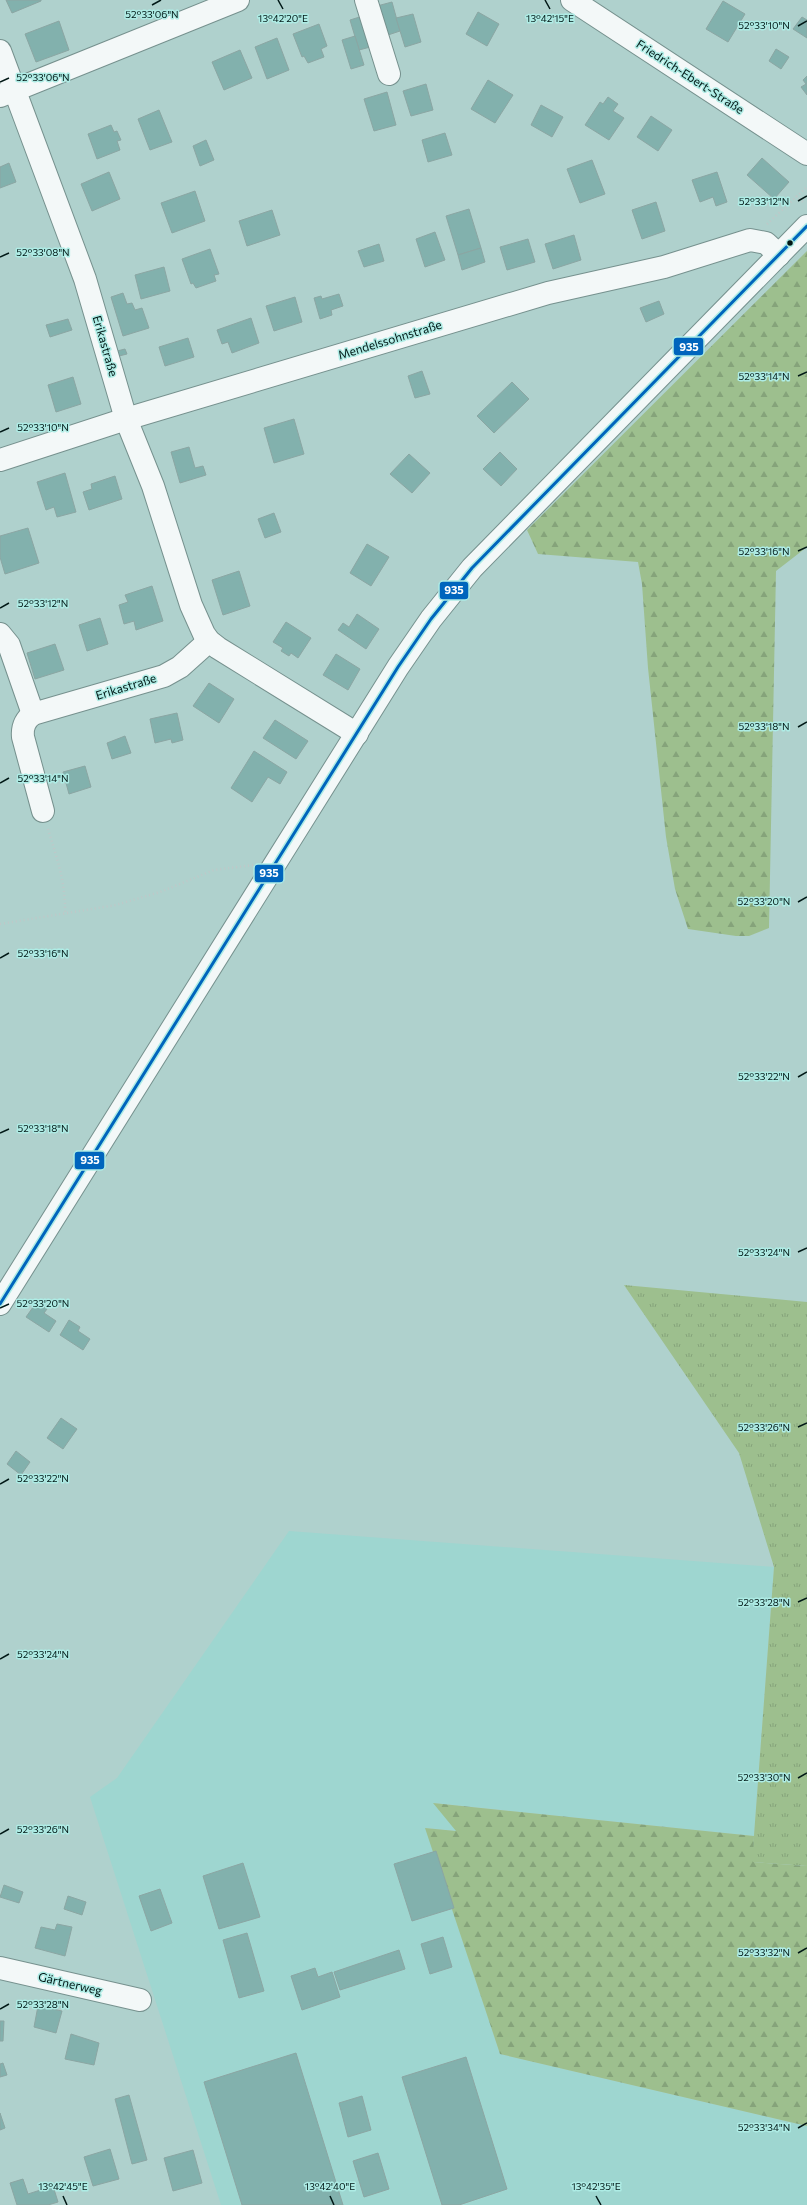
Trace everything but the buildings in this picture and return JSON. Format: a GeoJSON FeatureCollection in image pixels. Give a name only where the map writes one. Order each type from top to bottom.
{"type":"FeatureCollection","features":[{"type":"Feature","properties":{"kind":"street"},"geometry":{"type":"LineString","coordinates":[[8,93],[238,0]]}},
{"type":"Feature","properties":{"kind":"street"},"geometry":{"type":"LineString","coordinates":[[366,0],[389,74]]}},
{"type":"Feature","properties":{"kind":"street","name":"Friedrich-Ebert-Straße"},"geometry":{"type":"LineString","coordinates":[[572,0],[807,154]]}},
{"type":"Feature","properties":{"kind":"street","name":"Erikastraße"},"geometry":{"type":"LineString","coordinates":[[0,51],[8,93],[86,279],[126,419],[153,486],[190,605],[199,625],[209,641],[255,672],[357,734]]}},
{"type":"Feature","properties":{"kind":"street"},"geometry":{"type":"LineString","coordinates":[[0,1304],[398,667],[431,619],[472,568],[807,226]]}},
{"type":"Feature","properties":{"kind":"street","name":"Mendelssohnstraße"},"geometry":{"type":"LineString","coordinates":[[0,460],[126,419],[548,292],[664,267],[750,240],[766,243],[779,255]]}},
{"type":"Feature","properties":{"kind":"street"},"geometry":{"type":"LineString","coordinates":[[0,634],[10,645],[33,714],[26,719],[22,732],[43,811]]}},
{"type":"Feature","properties":{"kind":"street","name":"Erikastraße"},"geometry":{"type":"LineString","coordinates":[[33,714],[164,676],[180,667],[209,641]]}},
{"type":"Feature","properties":{"kind":"street","name":"Gärtnerweg"},"geometry":{"type":"LineString","coordinates":[[0,1968],[140,2000]]}},
{"type":"Feature","properties":{"kind":"path"},"geometry":{"type":"LineString","coordinates":[[796,196],[804,204]]}},
{"type":"Feature","properties":{"kind":"path"},"geometry":{"type":"LineString","coordinates":[[43,811],[64,880],[66,895],[65,915]]}},
{"type":"Feature","properties":{"kind":"path"},"geometry":{"type":"LineString","coordinates":[[0,924],[65,915],[116,905],[160,892],[214,870],[253,865],[270,874]]}},
{"type":"Feature","properties":{"kind":"shaded area"},"geometry":{"type":"Polygon","coordinates":[[[289,1531],[774,1567],[754,1836],[434,1803],[457,1831],[426,1828],[500,2054],[807,2126],[807,2205],[221,2205],[90,1797],[117,1778],[289,1531]]]}},
{"type":"Feature","properties":{"kind":"green space"},"geometry":{"type":"Polygon","coordinates":[[[807,251],[807,547],[776,571],[769,928],[749,936],[736,936],[688,929],[675,889],[666,837],[648,668],[642,584],[638,562],[538,554],[527,530],[807,251]]]}},
{"type":"Feature","properties":{"kind":"green space"},"geometry":{"type":"Polygon","coordinates":[[[624,1285],[807,1302],[807,1866],[752,1862],[774,1567],[739,1453],[624,1285]]]}},
{"type":"Feature","properties":{"kind":"green space"},"geometry":{"type":"Polygon","coordinates":[[[433,1803],[754,1836],[753,1862],[807,1866],[807,2126],[500,2054],[425,1828],[456,1831],[433,1803]]]}},
{"type":"Feature","properties":{"kind":"transit line","name":"935"},"geometry":{"type":"LineString","coordinates":[[0,1304],[398,667],[431,619],[472,568],[807,226]]}}]}
